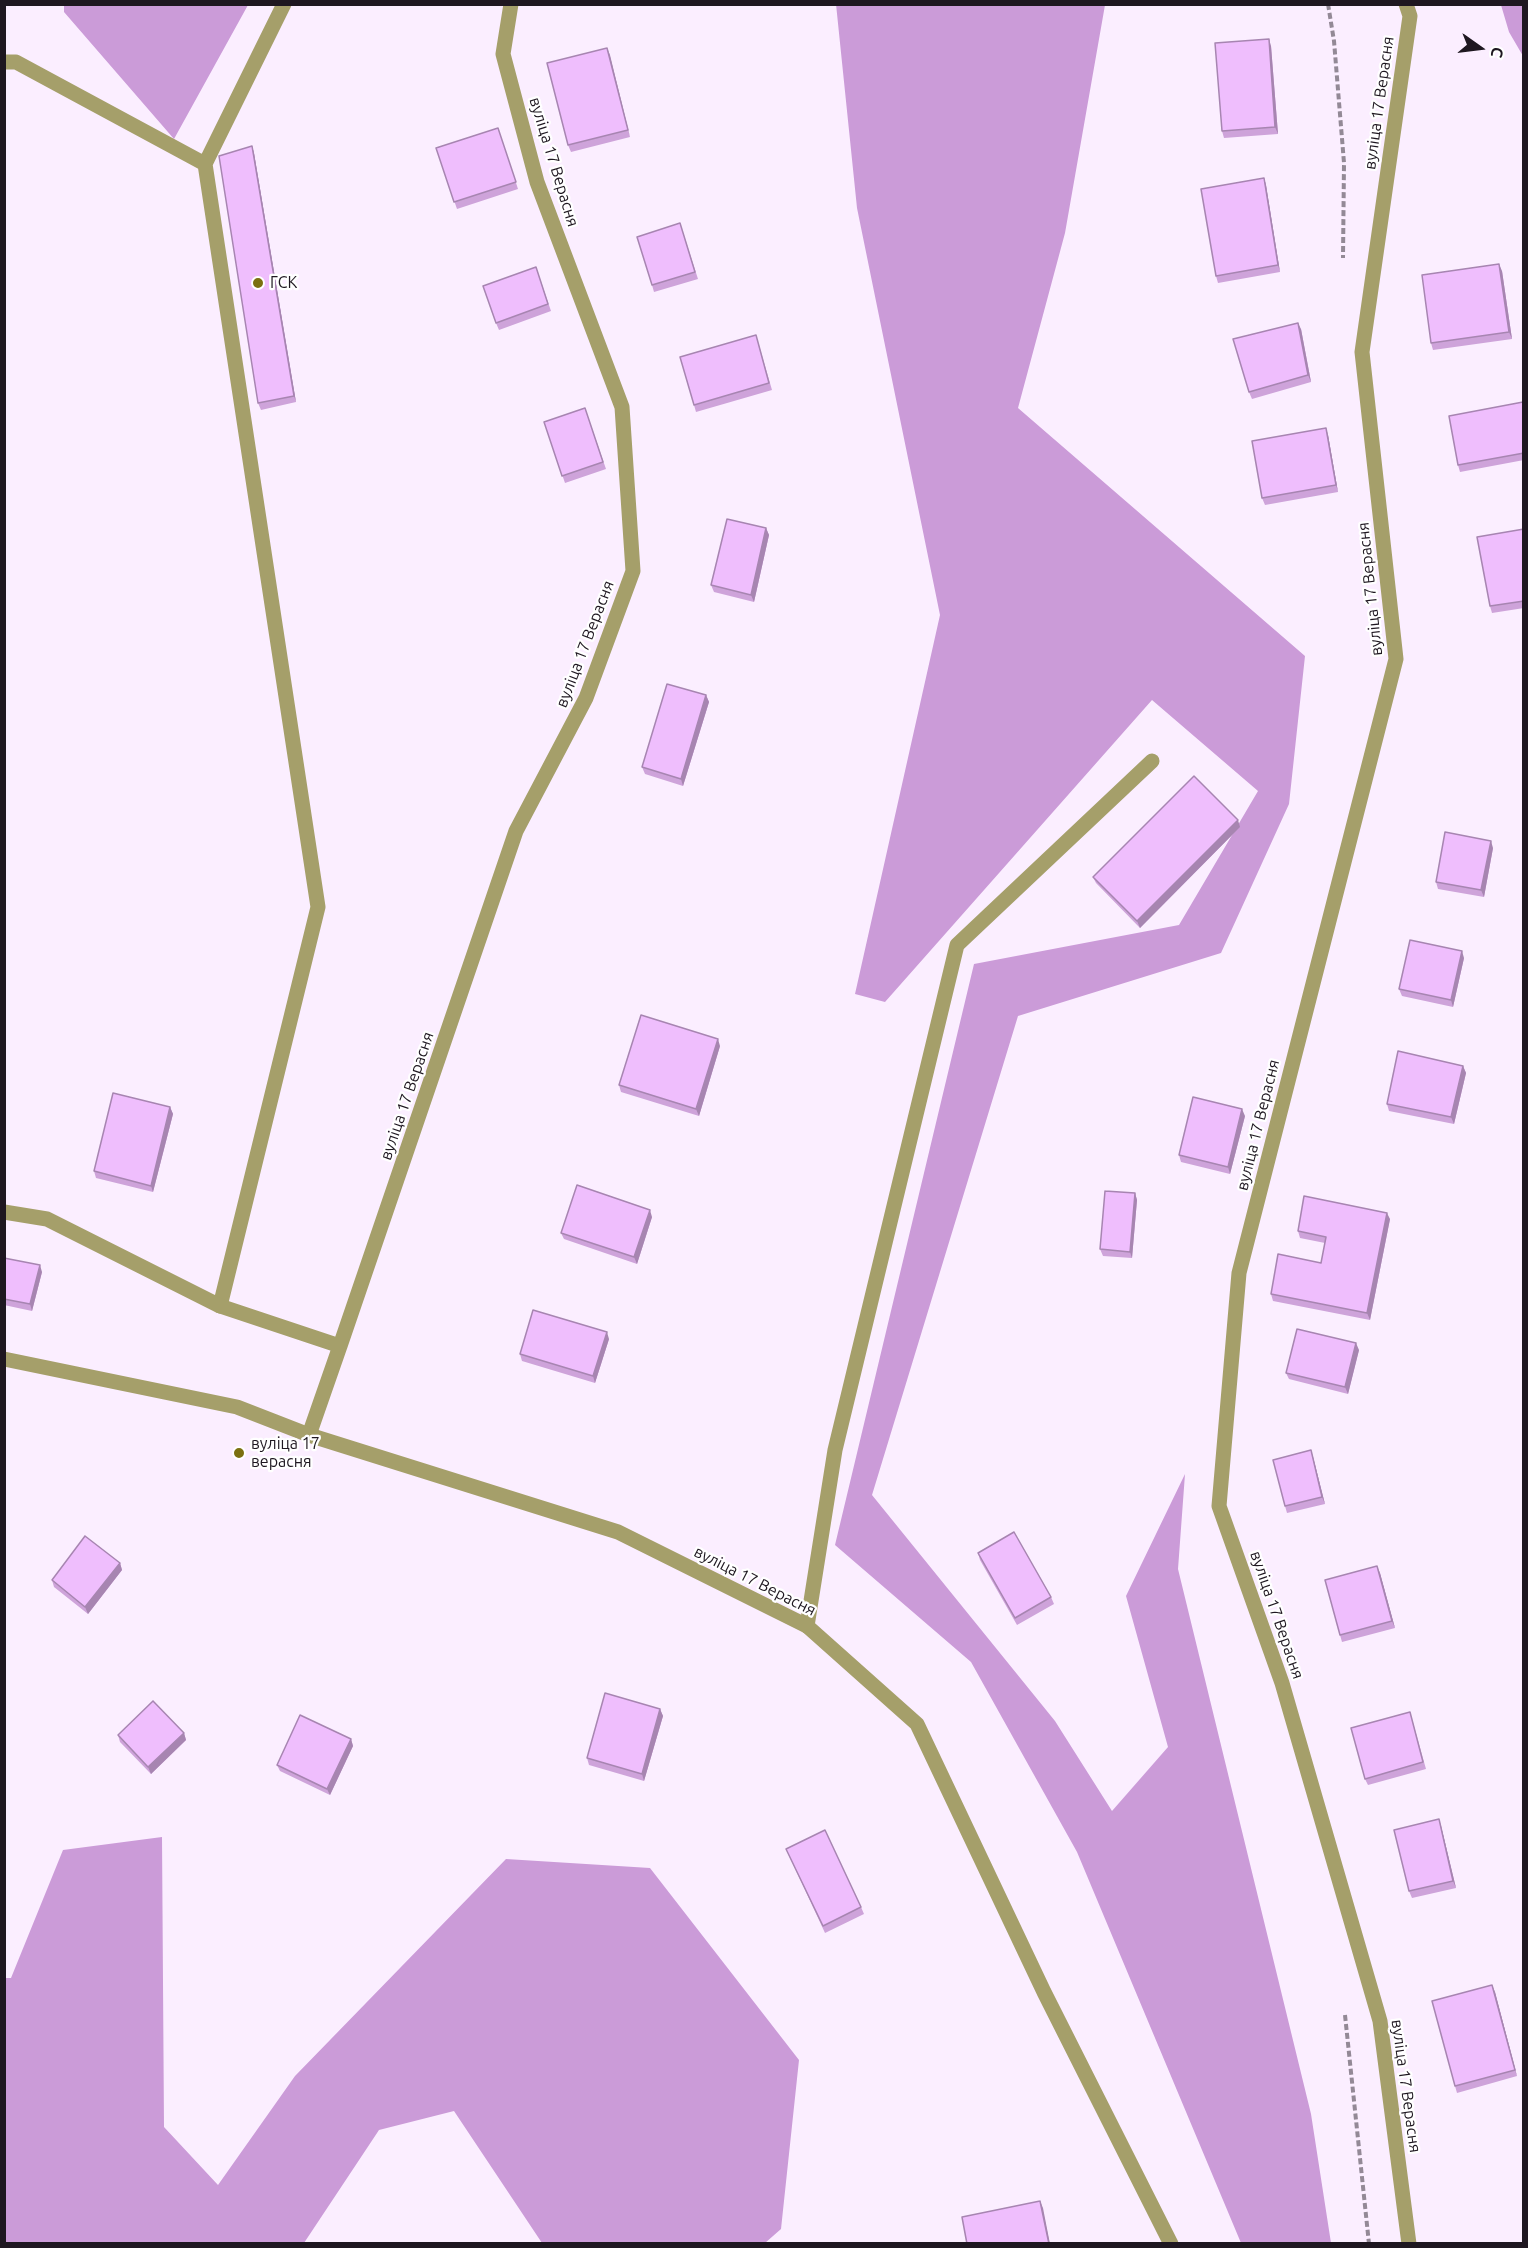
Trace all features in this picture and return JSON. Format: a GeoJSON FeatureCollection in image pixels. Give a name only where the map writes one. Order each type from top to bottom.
{"type":"FeatureCollection","features":[{"type":"Feature","properties":{"kind":"street"},"geometry":{"type":"LineString","coordinates":[[220,1306],[318,907],[205,164],[284,4]]}},
{"type":"Feature","properties":{"kind":"street","name":"вуліца 17 Верасня"},"geometry":{"type":"LineString","coordinates":[[309,1435],[516,831],[586,698],[633,571],[622,407],[537,182],[503,54],[511,4]]}},
{"type":"Feature","properties":{"kind":"street","name":"вуліца 17 Верасня"},"geometry":{"type":"LineString","coordinates":[[1406,4],[1410,16],[1362,352],[1396,660],[1239,1273],[1219,1506],[1282,1683],[1380,2021],[1409,2244]]}},
{"type":"Feature","properties":{"kind":"street"},"geometry":{"type":"LineString","coordinates":[[4,62],[16,62],[205,164]]}},
{"type":"Feature","properties":{"kind":"street"},"geometry":{"type":"LineString","coordinates":[[807,1626],[835,1450],[957,945],[1152,761]]}},
{"type":"Feature","properties":{"kind":"street"},"geometry":{"type":"LineString","coordinates":[[4,1212],[47,1219],[220,1306],[340,1346]]}},
{"type":"Feature","properties":{"kind":"street","name":"вуліца 17 Верасня"},"geometry":{"type":"LineString","coordinates":[[4,1359],[237,1407],[309,1435],[618,1532],[807,1626],[917,1724],[1044,1992],[1171,2244]]}},
{"type":"Feature","properties":{"kind":"shaded area"},"geometry":{"type":"Polygon","coordinates":[[[64,4],[248,5],[174,139],[64,12],[64,4]]]}},
{"type":"Feature","properties":{"kind":"shaded area"},"geometry":{"type":"Polygon","coordinates":[[[836,4],[1105,5],[1065,233],[1018,408],[1305,656],[1289,804],[1221,953],[1018,1016],[872,1495],[1055,1721],[1112,1811],[1168,1747],[1126,1596],[1185,1474],[1178,1569],[1311,2114],[1331,2243],[1241,2243],[1077,1852],[971,1662],[835,1545],[974,964],[1179,925],[1258,791],[1152,700],[885,1002],[855,994],[940,615],[857,208],[836,4]]]}},
{"type":"Feature","properties":{"kind":"shaded area"},"geometry":{"type":"Polygon","coordinates":[[[1501,5],[1523,5],[1523,56],[1509,32],[1501,5]]]}},
{"type":"Feature","properties":{"kind":"shaded area"},"geometry":{"type":"Polygon","coordinates":[[[162,1837],[164,2127],[218,2185],[295,2076],[506,1859],[650,1868],[799,2060],[781,2229],[765,2243],[542,2243],[454,2111],[379,2130],[304,2243],[5,2243],[5,1978],[11,1978],[63,1850],[162,1837]]]}},
{"type":"Feature","properties":{"kind":"building"},"geometry":{"type":"Polygon","coordinates":[[[1269,39],[1275,127],[1222,131],[1215,43],[1269,39]]]}},
{"type":"Feature","properties":{"kind":"building"},"geometry":{"type":"Polygon","coordinates":[[[607,48],[628,130],[568,145],[547,63],[607,48]]]}},
{"type":"Feature","properties":{"kind":"building"},"geometry":{"type":"Polygon","coordinates":[[[498,128],[516,182],[454,202],[436,148],[498,128]]]}},
{"type":"Feature","properties":{"kind":"building","name":"ГСК"},"geometry":{"type":"Polygon","coordinates":[[[252,146],[294,396],[258,403],[219,156],[252,146]]]}},
{"type":"Feature","properties":{"kind":"building"},"geometry":{"type":"Polygon","coordinates":[[[1264,178],[1278,265],[1216,276],[1201,189],[1264,178]]]}},
{"type":"Feature","properties":{"kind":"building"},"geometry":{"type":"Polygon","coordinates":[[[680,223],[695,272],[652,285],[637,237],[680,223]]]}},
{"type":"Feature","properties":{"kind":"building"},"geometry":{"type":"Polygon","coordinates":[[[1499,264],[1509,332],[1431,343],[1422,275],[1499,264]]]}},
{"type":"Feature","properties":{"kind":"building"},"geometry":{"type":"Polygon","coordinates":[[[536,267],[548,304],[496,323],[483,286],[536,267]]]}},
{"type":"Feature","properties":{"kind":"building"},"geometry":{"type":"Polygon","coordinates":[[[1298,323],[1308,375],[1249,392],[1233,339],[1298,323]]]}},
{"type":"Feature","properties":{"kind":"building"},"geometry":{"type":"Polygon","coordinates":[[[756,335],[769,383],[694,405],[680,357],[756,335]]]}},
{"type":"Feature","properties":{"kind":"building"},"geometry":{"type":"Polygon","coordinates":[[[1523,402],[1524,453],[1458,465],[1449,416],[1523,402]]]}},
{"type":"Feature","properties":{"kind":"building"},"geometry":{"type":"Polygon","coordinates":[[[585,408],[603,462],[562,476],[544,422],[585,408]]]}},
{"type":"Feature","properties":{"kind":"building"},"geometry":{"type":"Polygon","coordinates":[[[1326,428],[1336,485],[1262,498],[1252,441],[1326,428]]]}},
{"type":"Feature","properties":{"kind":"building"},"geometry":{"type":"Polygon","coordinates":[[[727,519],[766,528],[751,595],[711,585],[727,519]]]}},
{"type":"Feature","properties":{"kind":"building"},"geometry":{"type":"Polygon","coordinates":[[[1524,529],[1524,601],[1490,606],[1477,537],[1524,529]]]}},
{"type":"Feature","properties":{"kind":"building"},"geometry":{"type":"Polygon","coordinates":[[[667,684],[706,695],[681,779],[642,767],[667,684]]]}},
{"type":"Feature","properties":{"kind":"building"},"geometry":{"type":"Polygon","coordinates":[[[1194,776],[1238,820],[1137,921],[1093,877],[1194,776]]]}},
{"type":"Feature","properties":{"kind":"building"},"geometry":{"type":"Polygon","coordinates":[[[1445,832],[1491,841],[1481,890],[1436,882],[1445,832]]]}},
{"type":"Feature","properties":{"kind":"building"},"geometry":{"type":"Polygon","coordinates":[[[1410,940],[1462,951],[1451,1000],[1399,989],[1410,940]]]}},
{"type":"Feature","properties":{"kind":"building"},"geometry":{"type":"Polygon","coordinates":[[[641,1015],[718,1039],[696,1109],[619,1085],[641,1015]]]}},
{"type":"Feature","properties":{"kind":"building"},"geometry":{"type":"Polygon","coordinates":[[[1398,1051],[1463,1066],[1451,1117],[1387,1104],[1398,1051]]]}},
{"type":"Feature","properties":{"kind":"building"},"geometry":{"type":"Polygon","coordinates":[[[113,1093],[170,1107],[151,1186],[94,1171],[113,1093]]]}},
{"type":"Feature","properties":{"kind":"building"},"geometry":{"type":"Polygon","coordinates":[[[1193,1097],[1242,1109],[1228,1167],[1179,1155],[1193,1097]]]}},
{"type":"Feature","properties":{"kind":"building"},"geometry":{"type":"Polygon","coordinates":[[[577,1185],[650,1210],[634,1257],[561,1233],[577,1185]]]}},
{"type":"Feature","properties":{"kind":"building"},"geometry":{"type":"Polygon","coordinates":[[[1105,1191],[1135,1193],[1130,1252],[1100,1249],[1105,1191]]]}},
{"type":"Feature","properties":{"kind":"building"},"geometry":{"type":"Polygon","coordinates":[[[1304,1196],[1387,1213],[1367,1313],[1271,1294],[1278,1254],[1321,1263],[1326,1237],[1298,1231],[1304,1196]]]}},
{"type":"Feature","properties":{"kind":"building"},"geometry":{"type":"Polygon","coordinates":[[[4,1258],[40,1265],[30,1304],[4,1299],[4,1258]]]}},
{"type":"Feature","properties":{"kind":"building"},"geometry":{"type":"Polygon","coordinates":[[[533,1310],[607,1332],[593,1376],[520,1354],[533,1310]]]}},
{"type":"Feature","properties":{"kind":"building"},"geometry":{"type":"Polygon","coordinates":[[[1297,1329],[1356,1343],[1345,1387],[1286,1373],[1297,1329]]]}},
{"type":"Feature","properties":{"kind":"building"},"geometry":{"type":"Polygon","coordinates":[[[1311,1450],[1322,1497],[1285,1506],[1273,1460],[1311,1450]]]}},
{"type":"Feature","properties":{"kind":"building"},"geometry":{"type":"Polygon","coordinates":[[[1014,1532],[1051,1597],[1015,1618],[978,1553],[1014,1532]]]}},
{"type":"Feature","properties":{"kind":"building"},"geometry":{"type":"Polygon","coordinates":[[[85,1536],[120,1563],[85,1607],[52,1580],[85,1536]]]}},
{"type":"Feature","properties":{"kind":"building"},"geometry":{"type":"Polygon","coordinates":[[[1377,1566],[1392,1621],[1340,1635],[1325,1580],[1377,1566]]]}},
{"type":"Feature","properties":{"kind":"building"},"geometry":{"type":"Polygon","coordinates":[[[605,1693],[660,1709],[642,1774],[587,1758],[605,1693]]]}},
{"type":"Feature","properties":{"kind":"building"},"geometry":{"type":"Polygon","coordinates":[[[153,1701],[184,1733],[148,1767],[118,1735],[153,1701]]]}},
{"type":"Feature","properties":{"kind":"building"},"geometry":{"type":"Polygon","coordinates":[[[1410,1712],[1423,1762],[1365,1779],[1351,1728],[1410,1712]]]}},
{"type":"Feature","properties":{"kind":"building"},"geometry":{"type":"Polygon","coordinates":[[[300,1715],[351,1739],[327,1789],[277,1765],[300,1715]]]}},
{"type":"Feature","properties":{"kind":"building"},"geometry":{"type":"Polygon","coordinates":[[[1439,1819],[1453,1881],[1409,1891],[1394,1830],[1439,1819]]]}},
{"type":"Feature","properties":{"kind":"building"},"geometry":{"type":"Polygon","coordinates":[[[825,1830],[861,1907],[823,1926],[786,1849],[825,1830]]]}},
{"type":"Feature","properties":{"kind":"building"},"geometry":{"type":"Polygon","coordinates":[[[1492,1985],[1515,2070],[1455,2086],[1432,2001],[1492,1985]]]}},
{"type":"Feature","properties":{"kind":"building"},"geometry":{"type":"Polygon","coordinates":[[[1040,2201],[1049,2244],[967,2244],[962,2217],[1040,2201]]]}},
{"type":"Feature","properties":{"kind":"place","name":"ГСК"},"geometry":{"type":"Point","coordinates":[258,283]}},
{"type":"Feature","properties":{"kind":"place","name":"вуліца 17 верасня"},"geometry":{"type":"Point","coordinates":[239,1453]}}]}
